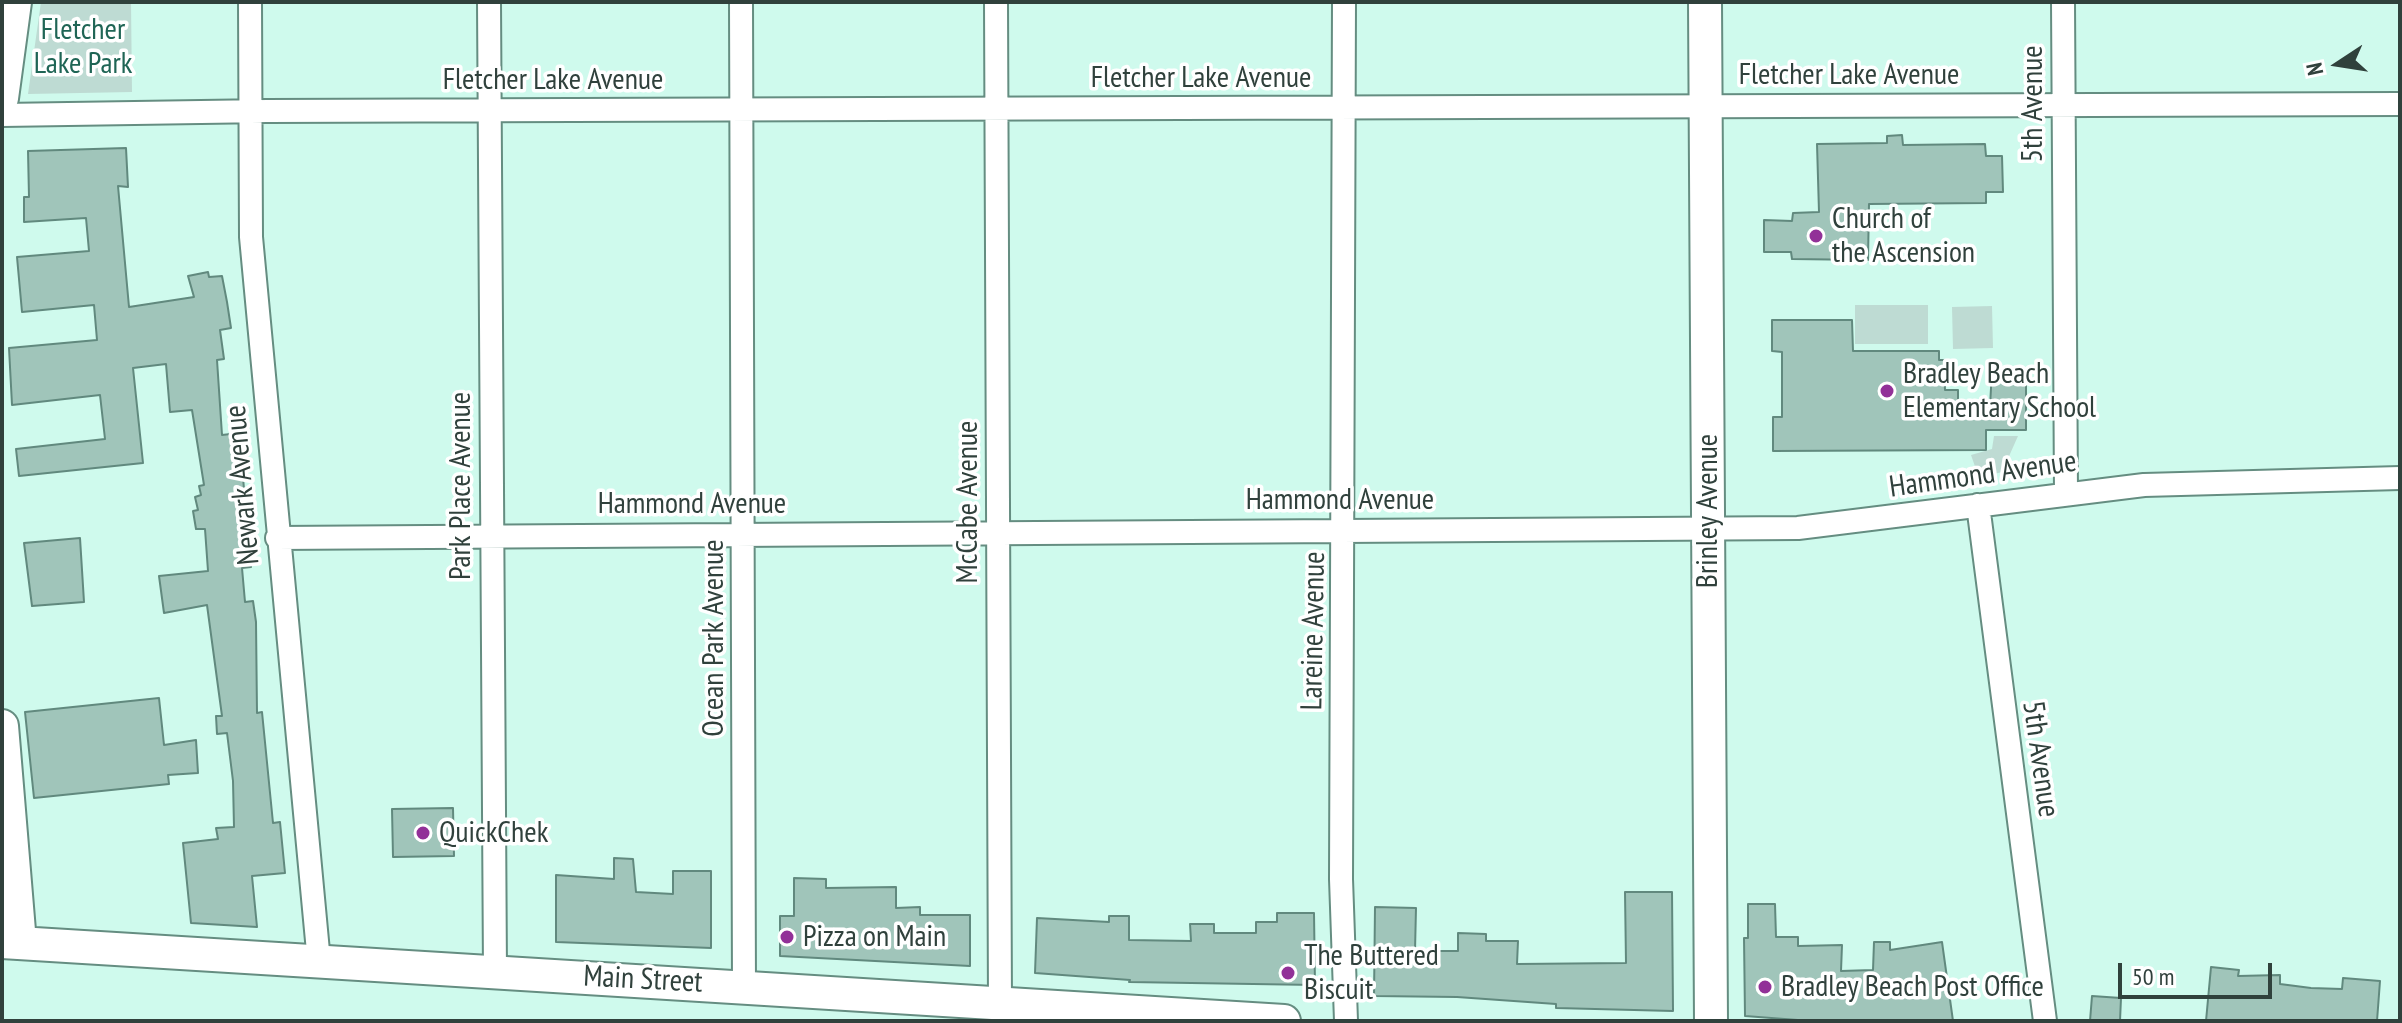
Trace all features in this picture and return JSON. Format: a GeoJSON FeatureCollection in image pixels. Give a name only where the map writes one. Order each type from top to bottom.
{"type":"FeatureCollection","features":[{"type":"Feature","properties":{"kind":"street"},"geometry":{"type":"LineString","coordinates":[[2,98],[15,2]]}},
{"type":"Feature","properties":{"kind":"street","name":"Newark Avenue"},"geometry":{"type":"LineString","coordinates":[[250,2],[251,237],[319,962]]}},
{"type":"Feature","properties":{"kind":"street","name":"Park Place Avenue"},"geometry":{"type":"LineString","coordinates":[[489,2],[495,971]]}},
{"type":"Feature","properties":{"kind":"street","name":"Ocean Park Avenue"},"geometry":{"type":"LineString","coordinates":[[741,2],[744,986]]}},
{"type":"Feature","properties":{"kind":"street","name":"McCabe Avenue"},"geometry":{"type":"LineString","coordinates":[[996,2],[1000,1003]]}},
{"type":"Feature","properties":{"kind":"street","name":"Lareine Avenue"},"geometry":{"type":"LineString","coordinates":[[1344,2],[1341,879],[1346,1021]]}},
{"type":"Feature","properties":{"kind":"street","name":"Brinley Avenue"},"geometry":{"type":"LineString","coordinates":[[1705,2],[1711,1021]]}},
{"type":"Feature","properties":{"kind":"street","name":"5th Avenue"},"geometry":{"type":"LineString","coordinates":[[2063,2],[2066,494]]}},
{"type":"Feature","properties":{"kind":"street","name":"Fletcher Lake Avenue"},"geometry":{"type":"LineString","coordinates":[[2,115],[251,111],[2400,104]]}},
{"type":"Feature","properties":{"kind":"street","name":"Hammond Avenue"},"geometry":{"type":"LineString","coordinates":[[277,538],[1798,528],[2144,485],[2273,479],[2400,478]]}},
{"type":"Feature","properties":{"kind":"street","name":"5th Avenue"},"geometry":{"type":"LineString","coordinates":[[1978,505],[2045,1021]]}},
{"type":"Feature","properties":{"kind":"street"},"geometry":{"type":"LineString","coordinates":[[2,726],[11,942]]}},
{"type":"Feature","properties":{"kind":"street","name":"Main Street"},"geometry":{"type":"LineString","coordinates":[[11,942],[1284,1021]]}},
{"type":"Feature","properties":{"kind":"green space","name":"Fletcher Lake Park"},"geometry":{"type":"Polygon","coordinates":[[[41,2],[131,2],[132,92],[28,94],[41,2]]]}},
{"type":"Feature","properties":{"kind":"green space"},"geometry":{"type":"Polygon","coordinates":[[[1855,305],[1928,305],[1928,344],[1855,344],[1855,305]]]}},
{"type":"Feature","properties":{"kind":"green space"},"geometry":{"type":"Polygon","coordinates":[[[1992,306],[1993,348],[1953,349],[1952,307],[1992,306]]]}},
{"type":"Feature","properties":{"kind":"green space"},"geometry":{"type":"Polygon","coordinates":[[[1994,436],[2018,436],[2002,472],[1979,478],[1971,455],[1992,449],[1994,436]]]}},
{"type":"Feature","properties":{"kind":"building"},"geometry":{"type":"Polygon","coordinates":[[[1902,135],[1903,145],[1985,144],[1986,156],[2002,156],[2003,192],[1986,192],[1986,203],[1869,204],[1868,260],[1792,259],[1791,252],[1764,252],[1764,220],[1792,221],[1793,213],[1819,212],[1817,144],[1887,143],[1887,136],[1902,135]]]}},
{"type":"Feature","properties":{"kind":"building"},"geometry":{"type":"Polygon","coordinates":[[[126,148],[128,187],[118,186],[129,307],[194,297],[188,276],[208,272],[209,277],[222,276],[227,302],[231,328],[220,330],[224,359],[217,360],[222,435],[239,433],[251,567],[242,568],[245,602],[253,601],[257,713],[262,712],[273,823],[280,822],[285,873],[252,876],[257,927],[191,923],[183,843],[218,839],[216,828],[234,827],[233,781],[227,733],[217,734],[216,716],[222,716],[207,605],[164,613],[159,576],[208,571],[205,529],[196,529],[193,511],[198,510],[195,497],[201,495],[199,486],[204,485],[192,410],[170,412],[166,364],[133,368],[143,463],[19,476],[16,449],[105,439],[100,395],[12,405],[9,348],[97,340],[94,305],[22,312],[17,257],[89,251],[86,218],[24,222],[24,197],[29,197],[28,151],[126,148]]]}},
{"type":"Feature","properties":{"kind":"building"},"geometry":{"type":"Polygon","coordinates":[[[1772,320],[1852,320],[1853,351],[1939,351],[1939,360],[1944,360],[1945,390],[1958,390],[1958,407],[1990,407],[1992,369],[2026,369],[2026,430],[1986,430],[1986,450],[1773,451],[1773,417],[1782,417],[1782,352],[1772,351],[1772,320]]]}},
{"type":"Feature","properties":{"kind":"building"},"geometry":{"type":"Polygon","coordinates":[[[80,538],[84,602],[32,606],[24,543],[80,538]]]}},
{"type":"Feature","properties":{"kind":"building"},"geometry":{"type":"Polygon","coordinates":[[[159,698],[164,745],[196,740],[198,773],[168,775],[169,784],[34,798],[25,712],[159,698]]]}},
{"type":"Feature","properties":{"kind":"building","name":"QuickChek"},"geometry":{"type":"Polygon","coordinates":[[[453,808],[454,856],[393,857],[392,809],[453,808]]]}},
{"type":"Feature","properties":{"kind":"building"},"geometry":{"type":"Polygon","coordinates":[[[614,858],[633,859],[636,892],[673,894],[673,871],[711,871],[711,948],[556,942],[556,875],[614,879],[614,858]]]}},
{"type":"Feature","properties":{"kind":"building"},"geometry":{"type":"Polygon","coordinates":[[[794,878],[826,879],[826,888],[896,887],[896,908],[920,907],[920,915],[970,915],[970,966],[780,956],[780,916],[794,916],[794,878]]]}},
{"type":"Feature","properties":{"kind":"building"},"geometry":{"type":"Polygon","coordinates":[[[1625,892],[1672,892],[1673,1011],[1556,1008],[1556,1004],[1457,997],[1374,996],[1375,907],[1416,908],[1415,951],[1458,951],[1458,933],[1486,934],[1486,941],[1518,941],[1517,964],[1626,963],[1625,892]]]}},
{"type":"Feature","properties":{"kind":"building"},"geometry":{"type":"Polygon","coordinates":[[[1748,904],[1775,904],[1776,937],[1798,937],[1798,946],[1842,945],[1841,971],[1873,970],[1874,942],[1890,942],[1890,950],[1942,942],[1953,1021],[1811,1021],[1745,1016],[1744,938],[1748,938],[1748,904]]]}},
{"type":"Feature","properties":{"kind":"building"},"geometry":{"type":"Polygon","coordinates":[[[1277,913],[1314,913],[1315,985],[1129,982],[1035,973],[1037,918],[1109,922],[1109,916],[1129,916],[1129,940],[1191,941],[1190,924],[1214,924],[1214,933],[1256,933],[1256,922],[1277,922],[1277,913]]]}},
{"type":"Feature","properties":{"kind":"building"},"geometry":{"type":"Polygon","coordinates":[[[2211,967],[2239,970],[2238,976],[2280,975],[2280,984],[2311,988],[2342,989],[2343,978],[2380,981],[2377,1021],[2206,1021],[2211,967]]]}},
{"type":"Feature","properties":{"kind":"building"},"geometry":{"type":"Polygon","coordinates":[[[2092,996],[2121,998],[2120,1021],[2090,1021],[2092,996]]]}},
{"type":"Feature","properties":{"kind":"place","name":"Church of the Ascension"},"geometry":{"type":"Point","coordinates":[1816,236]}},
{"type":"Feature","properties":{"kind":"place","name":"Bradley Beach Elementary School"},"geometry":{"type":"Point","coordinates":[1887,391]}},
{"type":"Feature","properties":{"kind":"place","name":"QuickChek"},"geometry":{"type":"Point","coordinates":[423,833]}},
{"type":"Feature","properties":{"kind":"place","name":"Pizza on Main"},"geometry":{"type":"Point","coordinates":[787,937]}},
{"type":"Feature","properties":{"kind":"place","name":"The Buttered Biscuit"},"geometry":{"type":"Point","coordinates":[1288,973]}},
{"type":"Feature","properties":{"kind":"place","name":"Bradley Beach Post Office"},"geometry":{"type":"Point","coordinates":[1765,987]}}]}
